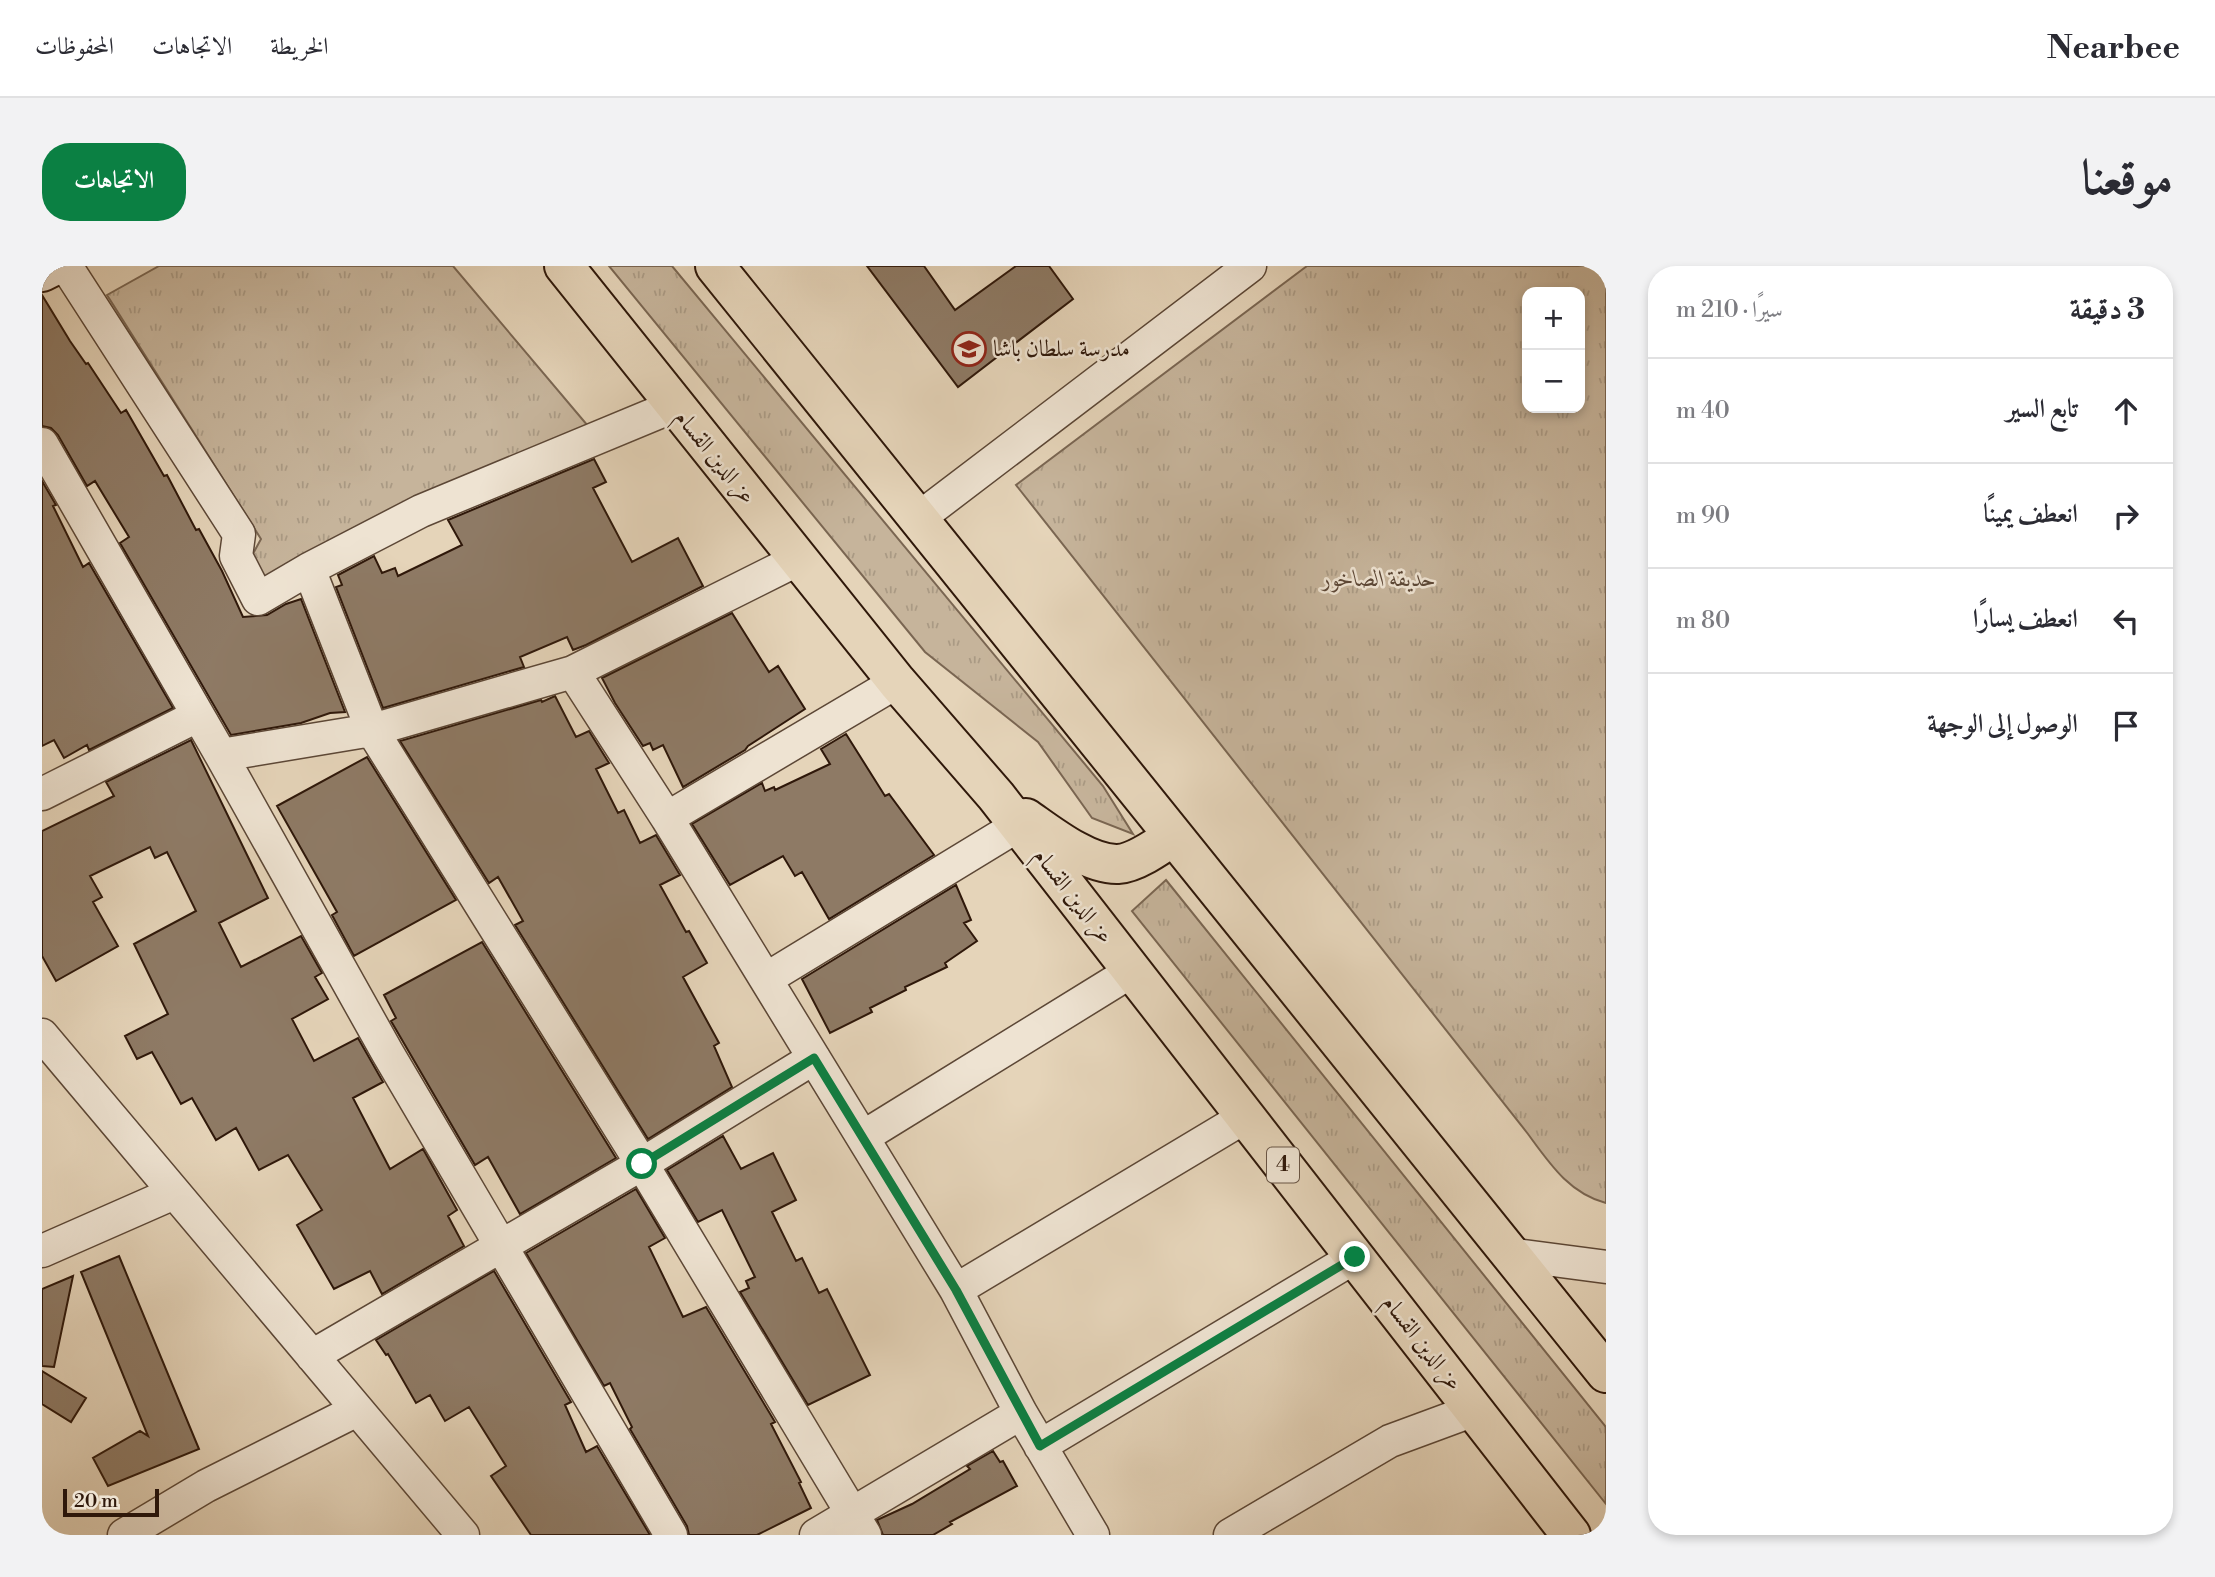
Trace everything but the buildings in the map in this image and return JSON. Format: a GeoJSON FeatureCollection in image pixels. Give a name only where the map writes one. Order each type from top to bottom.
{"type":"FeatureCollection","features":[{"type":"Feature","properties":{"kind":"highway","name":"عز الدين القسام"},"geometry":{"type":"LineString","coordinates":[[564,266],[797,560],[897,682],[996,796],[1571,1535]]}},
{"type":"Feature","properties":{"kind":"highway"},"geometry":{"type":"LineString","coordinates":[[715,266],[1606,1373]]}},
{"type":"Feature","properties":{"kind":"highway"},"geometry":{"type":"LineString","coordinates":[[996,796],[1056,840],[1087,857],[1119,864],[1151,852],[1172,837]]}},
{"type":"Feature","properties":{"kind":"main road"},"geometry":{"type":"LineString","coordinates":[[42,272],[54,266]]}},
{"type":"Feature","properties":{"kind":"street"},"geometry":{"type":"LineString","coordinates":[[66,266],[239,534],[236,556],[258,599],[309,569],[421,511],[674,406]]}},
{"type":"Feature","properties":{"kind":"street"},"geometry":{"type":"LineString","coordinates":[[919,518],[1250,266]]}},
{"type":"Feature","properties":{"kind":"street"},"geometry":{"type":"LineString","coordinates":[[42,444],[221,755],[387,1052],[671,1535]]}},
{"type":"Feature","properties":{"kind":"street"},"geometry":{"type":"LineString","coordinates":[[221,755],[372,730],[573,672],[797,560]]}},
{"type":"Feature","properties":{"kind":"street"},"geometry":{"type":"LineString","coordinates":[[309,569],[372,730],[642,1164],[858,1523]]}},
{"type":"Feature","properties":{"kind":"street"},"geometry":{"type":"LineString","coordinates":[[573,672],[667,818],[956,1290],[1021,1413],[1093,1535]]}},
{"type":"Feature","properties":{"kind":"street"},"geometry":{"type":"LineString","coordinates":[[667,818],[897,682]]}},
{"type":"Feature","properties":{"kind":"street"},"geometry":{"type":"LineString","coordinates":[[42,794],[197,716]]}},
{"type":"Feature","properties":{"kind":"street"},"geometry":{"type":"LineString","coordinates":[[765,979],[1019,825]]}},
{"type":"Feature","properties":{"kind":"street"},"geometry":{"type":"LineString","coordinates":[[863,1137],[1132,971]]}},
{"type":"Feature","properties":{"kind":"street"},"geometry":{"type":"LineString","coordinates":[[42,1035],[463,1535]]}},
{"type":"Feature","properties":{"kind":"street"},"geometry":{"type":"LineString","coordinates":[[312,1356],[642,1164],[814,1058]]}},
{"type":"Feature","properties":{"kind":"street"},"geometry":{"type":"LineString","coordinates":[[956,1290],[1245,1117]]}},
{"type":"Feature","properties":{"kind":"street"},"geometry":{"type":"LineString","coordinates":[[42,1251],[174,1193]]}},
{"type":"Feature","properties":{"kind":"street"},"geometry":{"type":"LineString","coordinates":[[1508,1254],[1606,1267]]}},
{"type":"Feature","properties":{"kind":"street"},"geometry":{"type":"LineString","coordinates":[[1040,1446],[1355,1257]]}},
{"type":"Feature","properties":{"kind":"street"},"geometry":{"type":"LineString","coordinates":[[124,1535],[205,1486],[357,1410]]}},
{"type":"Feature","properties":{"kind":"street"},"geometry":{"type":"LineString","coordinates":[[1230,1535],[1272,1525],[1390,1441],[1474,1410]]}},
{"type":"Feature","properties":{"kind":"street"},"geometry":{"type":"LineString","coordinates":[[816,1535],[858,1523],[1021,1413]]}},
{"type":"Feature","properties":{"kind":"green space"},"geometry":{"type":"Polygon","coordinates":[[[159,266],[453,266],[588,426],[266,589],[249,561],[261,539],[107,295],[159,266]]]}},
{"type":"Feature","properties":{"kind":"green space"},"geometry":{"type":"Polygon","coordinates":[[[609,266],[672,266],[1103,786],[1133,834],[1092,818],[1038,742],[925,652],[609,266]]]}},
{"type":"Feature","properties":{"kind":"green space","name":"حديقة الصاخور"},"geometry":{"type":"Polygon","coordinates":[[[1307,266],[1606,266],[1606,1203],[1571,1185],[1016,485],[1307,266]]]}},
{"type":"Feature","properties":{"kind":"green space"},"geometry":{"type":"Polygon","coordinates":[[[1166,880],[1606,1427],[1606,1504],[1132,911],[1166,880]]]}},
{"type":"Feature","properties":{"kind":"place","name":"مدرسة سلطان باشا"},"geometry":{"type":"Point","coordinates":[969,349]}},
{"type":"Feature","properties":{"kind":"route"},"geometry":{"type":"LineString","coordinates":[[642,1164],[814,1058],[956,1290],[1040,1446],[1355,1257]]}}]}
